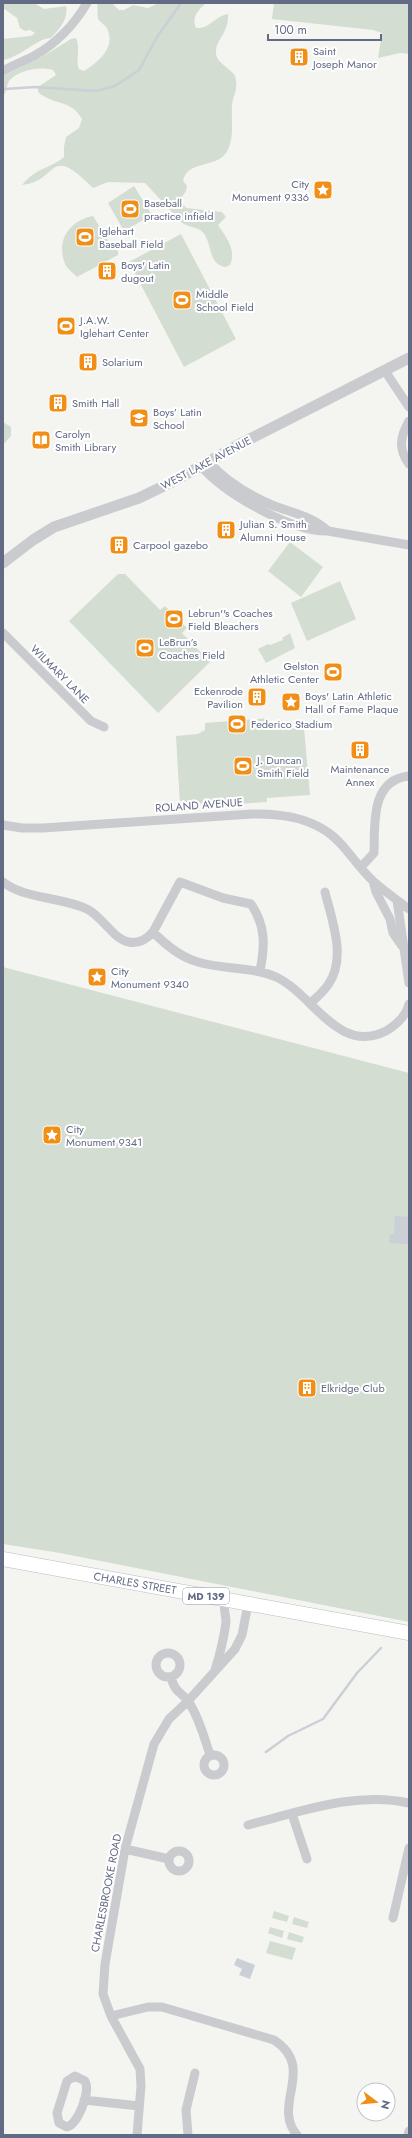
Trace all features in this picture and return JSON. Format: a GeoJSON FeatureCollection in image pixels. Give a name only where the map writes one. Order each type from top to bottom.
{"type":"FeatureCollection","features":[{"type":"Feature","properties":{"kind":"main road","name":"CHARLES STREET"},"geometry":{"type":"LineString","coordinates":[[3,1559],[409,1633]]}},
{"type":"Feature","properties":{"kind":"street"},"geometry":{"type":"LineString","coordinates":[[3,71],[33,57],[56,42],[73,25],[87,3]]}},
{"type":"Feature","properties":{"kind":"street","name":"WEST LAKE AVENUE"},"geometry":{"type":"LineString","coordinates":[[3,563],[33,540],[54,527],[139,498],[409,358]]}},
{"type":"Feature","properties":{"kind":"street"},"geometry":{"type":"LineString","coordinates":[[385,371],[409,407]]}},
{"type":"Feature","properties":{"kind":"street"},"geometry":{"type":"LineString","coordinates":[[409,421],[400,445],[402,453],[409,464]]}},
{"type":"Feature","properties":{"kind":"street"},"geometry":{"type":"LineString","coordinates":[[205,464],[221,486],[263,511],[318,531],[328,531],[409,545]]}},
{"type":"Feature","properties":{"kind":"street","name":"WILMARY LANE"},"geometry":{"type":"LineString","coordinates":[[3,633],[91,721],[104,727]]}},
{"type":"Feature","properties":{"kind":"street"},"geometry":{"type":"LineString","coordinates":[[361,867],[374,853],[375,812],[382,792],[396,780],[409,776]]}},
{"type":"Feature","properties":{"kind":"street","name":"ROLAND AVENUE"},"geometry":{"type":"LineString","coordinates":[[3,824],[22,828],[44,828],[252,814],[275,814],[302,820],[327,832],[340,843],[373,881]]}},
{"type":"Feature","properties":{"kind":"street"},"geometry":{"type":"LineString","coordinates":[[373,881],[409,909]]}},
{"type":"Feature","properties":{"kind":"street"},"geometry":{"type":"LineString","coordinates":[[373,881],[376,892],[390,919],[393,933],[403,947]]}},
{"type":"Feature","properties":{"kind":"street"},"geometry":{"type":"LineString","coordinates":[[3,882],[15,889],[77,905],[103,921],[115,935],[123,941],[134,943],[147,939],[153,932],[180,882],[223,898],[251,904],[262,925],[264,938],[260,972]]}},
{"type":"Feature","properties":{"kind":"street"},"geometry":{"type":"LineString","coordinates":[[311,1003],[328,985],[336,966],[337,948],[335,934],[325,892]]}},
{"type":"Feature","properties":{"kind":"street"},"geometry":{"type":"LineString","coordinates":[[397,900],[403,947],[408,967],[409,983]]}},
{"type":"Feature","properties":{"kind":"street"},"geometry":{"type":"LineString","coordinates":[[153,932],[177,952],[197,962],[260,972],[288,984],[311,1003],[334,1026],[349,1033],[374,1035],[391,1028],[404,1016],[409,1004]]}},
{"type":"Feature","properties":{"kind":"street","name":"CHARLESBROOKE ROAD"},"geometry":{"type":"LineString","coordinates":[[214,1673],[225,1627],[226,1619],[223,1611],[225,1600]]}},
{"type":"Feature","properties":{"kind":"street","name":"CHARLESBROOKE ROAD"},"geometry":{"type":"LineString","coordinates":[[137,2135],[141,2086],[140,2069],[111,2016],[103,1994],[105,1964],[125,1849],[154,1744],[169,1719],[188,1701],[235,1649],[242,1635],[248,1604]]}},
{"type":"Feature","properties":{"kind":"street"},"geometry":{"type":"LineString","coordinates":[[171,1677],[176,1691],[188,1701],[200,1724],[210,1755]]}},
{"type":"Feature","properties":{"kind":"street"},"geometry":{"type":"LineString","coordinates":[[248,1825],[353,1800],[377,1798],[409,1803]]}},
{"type":"Feature","properties":{"kind":"street"},"geometry":{"type":"LineString","coordinates":[[292,1814],[307,1859]]}},
{"type":"Feature","properties":{"kind":"street"},"geometry":{"type":"LineString","coordinates":[[393,1918],[409,1848]]}},
{"type":"Feature","properties":{"kind":"street"},"geometry":{"type":"LineString","coordinates":[[125,1849],[169,1859]]}},
{"type":"Feature","properties":{"kind":"street"},"geometry":{"type":"LineString","coordinates":[[111,2016],[148,2007],[162,2007],[274,2040],[284,2048],[293,2064],[293,2085],[288,2118],[296,2135]]}},
{"type":"Feature","properties":{"kind":"street"},"geometry":{"type":"LineString","coordinates":[[188,2135],[186,2110],[195,2073]]}},
{"type":"Feature","properties":{"kind":"street"},"geometry":{"type":"LineString","coordinates":[[70,2077],[81,2078],[87,2084],[84,2100],[79,2115],[71,2126],[67,2127],[60,2123],[57,2117],[58,2109],[67,2081],[70,2077]]}},
{"type":"Feature","properties":{"kind":"street"},"geometry":{"type":"LineString","coordinates":[[84,2100],[139,2106]]}},
{"type":"Feature","properties":{"kind":"street"},"geometry":{"type":"LineString","coordinates":[[408,2135],[409,2131]]}},
{"type":"Feature","properties":{"kind":"shaded area"},"geometry":{"type":"Polygon","coordinates":[[[3,3],[34,3],[44,9],[66,6],[67,11],[63,24],[51,38],[40,41],[16,55],[3,60],[3,39],[31,36],[35,33],[30,30],[25,31],[20,28],[17,18],[3,8],[3,3]]]}},
{"type":"Feature","properties":{"kind":"shaded area"},"geometry":{"type":"Polygon","coordinates":[[[97,3],[112,3],[119,10],[124,10],[133,5],[148,8],[159,3],[206,3],[196,14],[194,20],[196,28],[205,27],[219,17],[228,14],[228,21],[216,48],[216,53],[218,60],[233,73],[236,80],[236,88],[232,106],[231,142],[226,153],[221,158],[195,167],[186,174],[183,181],[187,186],[186,191],[180,200],[186,208],[222,212],[226,217],[218,225],[230,244],[232,259],[230,265],[225,267],[216,262],[213,259],[203,232],[181,222],[145,183],[108,182],[93,188],[78,174],[68,168],[60,166],[54,168],[34,182],[22,185],[33,174],[64,157],[66,137],[79,128],[82,119],[73,108],[50,99],[38,92],[38,87],[56,75],[53,70],[42,68],[18,74],[9,81],[3,96],[3,76],[40,58],[71,39],[76,38],[78,46],[79,69],[84,71],[94,64],[104,55],[110,38],[108,31],[98,19],[97,3]]]}},
{"type":"Feature","properties":{"kind":"shaded area"},"geometry":{"type":"Polygon","coordinates":[[[274,3],[409,3],[409,54],[400,53],[378,58],[382,33],[373,30],[272,19],[274,3]]]}},
{"type":"Feature","properties":{"kind":"shaded area","name":"Baseball practice infield"},"geometry":{"type":"Polygon","coordinates":[[[134,186],[152,215],[124,231],[108,203],[134,186]]]}},
{"type":"Feature","properties":{"kind":"shaded area","name":"Iglehart Baseball Field"},"geometry":{"type":"Polygon","coordinates":[[[93,216],[113,249],[118,251],[118,255],[77,277],[66,266],[62,249],[63,241],[66,234],[77,223],[93,216]]]}},
{"type":"Feature","properties":{"kind":"shaded area","name":"Middle School Field"},"geometry":{"type":"Polygon","coordinates":[[[181,234],[236,339],[184,367],[129,262],[181,234]]]}},
{"type":"Feature","properties":{"kind":"shaded area"},"geometry":{"type":"Polygon","coordinates":[[[3,422],[11,427],[11,436],[3,445],[3,422]]]}},
{"type":"Feature","properties":{"kind":"shaded area"},"geometry":{"type":"Polygon","coordinates":[[[290,542],[323,567],[301,597],[268,571],[290,542]]]}},
{"type":"Feature","properties":{"kind":"shaded area","name":"LeBrun’s Coaches Field"},"geometry":{"type":"Polygon","coordinates":[[[118,574],[125,574],[160,610],[165,606],[187,628],[182,633],[210,662],[158,713],[69,621],[118,574]]]}},
{"type":"Feature","properties":{"kind":"shaded area"},"geometry":{"type":"Polygon","coordinates":[[[340,581],[356,619],[307,641],[291,603],[340,581]]]}},
{"type":"Feature","properties":{"kind":"shaded area"},"geometry":{"type":"Polygon","coordinates":[[[290,633],[295,648],[266,663],[258,649],[268,644],[270,645],[283,640],[282,638],[290,633]]]}},
{"type":"Feature","properties":{"kind":"shaded area","name":"J. Duncan Smith Field"},"geometry":{"type":"Polygon","coordinates":[[[269,718],[270,729],[304,728],[310,795],[267,798],[267,802],[222,805],[221,802],[180,805],[176,736],[198,734],[205,730],[205,723],[269,718]]]}},
{"type":"Feature","properties":{"kind":"shaded area","name":"Elkridge Club"},"geometry":{"type":"Polygon","coordinates":[[[3,967],[409,1073],[409,1622],[60,1553],[3,1544],[3,967]]]}},
{"type":"Feature","properties":{"kind":"shaded area"},"geometry":{"type":"Polygon","coordinates":[[[395,1216],[409,1217],[409,1244],[389,1243],[390,1234],[394,1234],[395,1216]]]}},
{"type":"Feature","properties":{"kind":"shaded area"},"geometry":{"type":"Polygon","coordinates":[[[274,1911],[289,1916],[287,1922],[272,1918],[274,1911]]]}},
{"type":"Feature","properties":{"kind":"shaded area"},"geometry":{"type":"Polygon","coordinates":[[[294,1917],[309,1922],[307,1928],[292,1924],[294,1917]]]}},
{"type":"Feature","properties":{"kind":"shaded area"},"geometry":{"type":"Polygon","coordinates":[[[270,1927],[284,1931],[282,1938],[268,1933],[270,1927]]]}},
{"type":"Feature","properties":{"kind":"shaded area"},"geometry":{"type":"Polygon","coordinates":[[[289,1932],[304,1937],[302,1943],[287,1939],[289,1932]]]}},
{"type":"Feature","properties":{"kind":"shaded area"},"geometry":{"type":"Polygon","coordinates":[[[270,1941],[296,1948],[292,1960],[266,1953],[270,1941]]]}},
{"type":"Feature","properties":{"kind":"shaded area"},"geometry":{"type":"Polygon","coordinates":[[[237,1958],[255,1965],[250,1979],[239,1975],[242,1969],[234,1965],[237,1958]]]}},
{"type":"Feature","properties":{"kind":"waterway"},"geometry":{"type":"LineString","coordinates":[[5,89],[35,87],[96,91],[115,86],[139,70],[157,37],[181,3]]}},
{"type":"Feature","properties":{"kind":"waterway"},"geometry":{"type":"LineString","coordinates":[[266,1752],[288,1736],[323,1719],[357,1673],[381,1648]]}},
{"type":"Feature","properties":{"kind":"place","name":"Saint Joseph Manor"},"geometry":{"type":"Point","coordinates":[299,57]}},
{"type":"Feature","properties":{"kind":"place","name":"City Monument 9336"},"geometry":{"type":"Point","coordinates":[323,190]}},
{"type":"Feature","properties":{"kind":"place","name":"Baseball practice infield"},"geometry":{"type":"Point","coordinates":[130,209]}},
{"type":"Feature","properties":{"kind":"place","name":"Iglehart Baseball Field"},"geometry":{"type":"Point","coordinates":[85,237]}},
{"type":"Feature","properties":{"kind":"place","name":"Boys' Latin dugout"},"geometry":{"type":"Point","coordinates":[107,271]}},
{"type":"Feature","properties":{"kind":"place","name":"Middle School Field"},"geometry":{"type":"Point","coordinates":[182,300]}},
{"type":"Feature","properties":{"kind":"place","name":"J.A.W. Iglehart Center"},"geometry":{"type":"Point","coordinates":[66,326]}},
{"type":"Feature","properties":{"kind":"place","name":"Solarium"},"geometry":{"type":"Point","coordinates":[88,362]}},
{"type":"Feature","properties":{"kind":"place","name":"Smith Hall"},"geometry":{"type":"Point","coordinates":[58,403]}},
{"type":"Feature","properties":{"kind":"place","name":"Boys’ Latin School"},"geometry":{"type":"Point","coordinates":[139,418]}},
{"type":"Feature","properties":{"kind":"place","name":"Carolyn Smith Library"},"geometry":{"type":"Point","coordinates":[41,440]}},
{"type":"Feature","properties":{"kind":"place","name":"Julian S. Smith Alumni House"},"geometry":{"type":"Point","coordinates":[226,530]}},
{"type":"Feature","properties":{"kind":"place","name":"Carpool gazebo"},"geometry":{"type":"Point","coordinates":[119,545]}},
{"type":"Feature","properties":{"kind":"place","name":"Lebrun''s Coaches Field Bleachers"},"geometry":{"type":"Point","coordinates":[174,619]}},
{"type":"Feature","properties":{"kind":"place","name":"LeBrun’s Coaches Field"},"geometry":{"type":"Point","coordinates":[145,648]}},
{"type":"Feature","properties":{"kind":"place","name":"Gelston Athletic Center"},"geometry":{"type":"Point","coordinates":[333,672]}},
{"type":"Feature","properties":{"kind":"place","name":"Eckenrode Pavilion"},"geometry":{"type":"Point","coordinates":[257,697]}},
{"type":"Feature","properties":{"kind":"place","name":"Boys' Latin Athletic Hall of Fame Plaque"},"geometry":{"type":"Point","coordinates":[291,702]}},
{"type":"Feature","properties":{"kind":"place","name":"Federico Stadium"},"geometry":{"type":"Point","coordinates":[237,724]}},
{"type":"Feature","properties":{"kind":"place","name":"Maintenance Annex"},"geometry":{"type":"Point","coordinates":[360,750]}},
{"type":"Feature","properties":{"kind":"place","name":"J. Duncan Smith Field"},"geometry":{"type":"Point","coordinates":[243,766]}},
{"type":"Feature","properties":{"kind":"place","name":"City Monument 9340"},"geometry":{"type":"Point","coordinates":[97,977]}},
{"type":"Feature","properties":{"kind":"place","name":"City Monument 9341"},"geometry":{"type":"Point","coordinates":[52,1135]}},
{"type":"Feature","properties":{"kind":"place","name":"Elkridge Club"},"geometry":{"type":"Point","coordinates":[307,1388]}}]}
